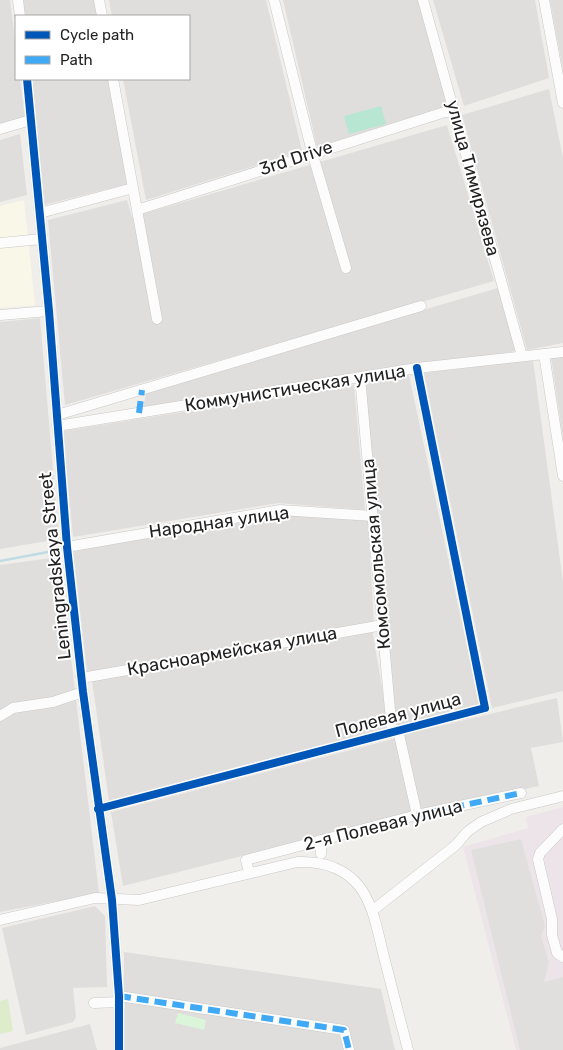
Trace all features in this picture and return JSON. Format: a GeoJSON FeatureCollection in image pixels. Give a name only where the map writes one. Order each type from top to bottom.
{"type":"FeatureCollection","features":[{"type":"Feature","properties":{"kind":"street"},"geometry":{"type":"LineString","coordinates":[[18,0],[20,15]]}},
{"type":"Feature","properties":{"kind":"street"},"geometry":{"type":"LineString","coordinates":[[99,0],[102,15]]}},
{"type":"Feature","properties":{"kind":"street"},"geometry":{"type":"LineString","coordinates":[[274,0],[312,152],[346,268]]}},
{"type":"Feature","properties":{"kind":"street","name":"улица Тимирязева"},"geometry":{"type":"LineString","coordinates":[[423,0],[522,356]]}},
{"type":"Feature","properties":{"kind":"street"},"geometry":{"type":"LineString","coordinates":[[544,0],[563,102]]}},
{"type":"Feature","properties":{"kind":"street","name":"Leningradskaya Street"},"geometry":{"type":"LineString","coordinates":[[27,80],[49,311],[67,547],[83,692],[112,900],[119,999],[119,1050]]}},
{"type":"Feature","properties":{"kind":"street"},"geometry":{"type":"LineString","coordinates":[[113,80],[156,319]]}},
{"type":"Feature","properties":{"kind":"street","name":"3rd Drive"},"geometry":{"type":"LineString","coordinates":[[137,210],[312,152],[445,112],[455,112]]}},
{"type":"Feature","properties":{"kind":"street"},"geometry":{"type":"LineString","coordinates":[[0,129],[31,120]]}},
{"type":"Feature","properties":{"kind":"street"},"geometry":{"type":"LineString","coordinates":[[40,213],[133,188]]}},
{"type":"Feature","properties":{"kind":"street"},"geometry":{"type":"LineString","coordinates":[[0,243],[42,238]]}},
{"type":"Feature","properties":{"kind":"street","name":"Коммунистическая улица"},"geometry":{"type":"LineString","coordinates":[[57,420],[421,306]]}},
{"type":"Feature","properties":{"kind":"street"},"geometry":{"type":"LineString","coordinates":[[0,315],[49,311]]}},
{"type":"Feature","properties":{"kind":"street","name":"Коммунистическая улица"},"geometry":{"type":"LineString","coordinates":[[57,420],[417,368],[563,352]]}},
{"type":"Feature","properties":{"kind":"street"},"geometry":{"type":"LineString","coordinates":[[544,354],[563,476]]}},
{"type":"Feature","properties":{"kind":"street","name":"Полевая улица"},"geometry":{"type":"LineString","coordinates":[[98,809],[485,708],[417,368]]}},
{"type":"Feature","properties":{"kind":"street","name":"Комсомольская улица"},"geometry":{"type":"LineString","coordinates":[[360,377],[382,625],[395,731],[417,815]]}},
{"type":"Feature","properties":{"kind":"street","name":"Народная улица"},"geometry":{"type":"LineString","coordinates":[[67,547],[280,510],[373,516]]}},
{"type":"Feature","properties":{"kind":"street","name":"Красноармейская улица"},"geometry":{"type":"LineString","coordinates":[[82,678],[382,625]]}},
{"type":"Feature","properties":{"kind":"street"},"geometry":{"type":"LineString","coordinates":[[0,716],[12,708],[53,702],[83,692]]}},
{"type":"Feature","properties":{"kind":"street","name":"2-я Полевая улица"},"geometry":{"type":"LineString","coordinates":[[249,872],[246,860],[417,815],[521,793]]}},
{"type":"Feature","properties":{"kind":"street"},"geometry":{"type":"LineString","coordinates":[[372,910],[456,845],[481,822],[511,809],[563,796]]}},
{"type":"Feature","properties":{"kind":"street"},"geometry":{"type":"LineString","coordinates":[[563,829],[540,853],[538,859],[552,919],[552,935],[557,953],[563,958]]}},
{"type":"Feature","properties":{"kind":"street"},"geometry":{"type":"LineString","coordinates":[[321,840],[322,854]]}},
{"type":"Feature","properties":{"kind":"street"},"geometry":{"type":"LineString","coordinates":[[0,920],[95,898],[139,900],[249,872],[297,862],[320,863],[332,866],[352,878],[360,886],[372,910],[408,1050]]}},
{"type":"Feature","properties":{"kind":"street"},"geometry":{"type":"LineString","coordinates":[[94,1003],[119,999],[344,1030],[349,1050]]}},
{"type":"Feature","properties":{"kind":"shaded area"},"geometry":{"type":"Polygon","coordinates":[[[0,0],[10,0],[15,41],[15,80],[20,80],[25,119],[0,126],[0,0]]]}},
{"type":"Feature","properties":{"kind":"shaded area"},"geometry":{"type":"Polygon","coordinates":[[[21,0],[95,0],[98,15],[23,15],[21,0]]]}},
{"type":"Feature","properties":{"kind":"shaded area"},"geometry":{"type":"Polygon","coordinates":[[[109,0],[266,0],[302,151],[146,200],[123,80],[190,80],[190,15],[112,15],[109,0]]]}},
{"type":"Feature","properties":{"kind":"shaded area"},"geometry":{"type":"Polygon","coordinates":[[[283,0],[420,0],[450,105],[317,147],[283,0]]]}},
{"type":"Feature","properties":{"kind":"shaded area"},"geometry":{"type":"Polygon","coordinates":[[[433,0],[535,0],[549,78],[464,106],[433,0]]]}},
{"type":"Feature","properties":{"kind":"shaded area"},"geometry":{"type":"Polygon","coordinates":[[[550,0],[563,0],[563,70],[550,0]]]}},
{"type":"Feature","properties":{"kind":"shaded area"},"geometry":{"type":"Polygon","coordinates":[[[30,80],[109,80],[127,184],[44,205],[30,80]]]}},
{"type":"Feature","properties":{"kind":"shaded area"},"geometry":{"type":"Polygon","coordinates":[[[549,89],[563,158],[563,343],[527,350],[462,115],[549,89]]]}},
{"type":"Feature","properties":{"kind":"shaded area"},"geometry":{"type":"Polygon","coordinates":[[[447,125],[494,281],[65,405],[48,220],[127,200],[132,217],[447,125]]]}},
{"type":"Feature","properties":{"kind":"shaded area"},"geometry":{"type":"Polygon","coordinates":[[[20,134],[27,195],[0,202],[0,140],[20,134]]]}},
{"type":"Feature","properties":{"kind":"shaded area"},"geometry":{"type":"Polygon","coordinates":[[[24,200],[35,305],[0,308],[0,206],[24,200]]]}},
{"type":"Feature","properties":{"kind":"shaded area"},"geometry":{"type":"Polygon","coordinates":[[[498,288],[516,351],[142,410],[147,391],[498,288]]]}},
{"type":"Feature","properties":{"kind":"shaded area"},"geometry":{"type":"Polygon","coordinates":[[[40,318],[59,539],[0,549],[0,322],[40,318]]]}},
{"type":"Feature","properties":{"kind":"shaded area"},"geometry":{"type":"Polygon","coordinates":[[[551,357],[563,357],[563,438],[551,357]]]}},
{"type":"Feature","properties":{"kind":"shaded area"},"geometry":{"type":"Polygon","coordinates":[[[533,360],[563,582],[563,691],[492,708],[424,373],[533,360]]]}},
{"type":"Feature","properties":{"kind":"shaded area"},"geometry":{"type":"Polygon","coordinates":[[[409,375],[480,708],[395,728],[388,627],[364,380],[409,375]]]}},
{"type":"Feature","properties":{"kind":"shaded area"},"geometry":{"type":"Polygon","coordinates":[[[354,385],[365,510],[278,503],[73,537],[63,431],[354,385]]]}},
{"type":"Feature","properties":{"kind":"shaded area"},"geometry":{"type":"Polygon","coordinates":[[[281,515],[368,519],[374,624],[87,672],[73,549],[281,515]]]}},
{"type":"Feature","properties":{"kind":"shaded area"},"geometry":{"type":"Polygon","coordinates":[[[59,557],[99,893],[0,912],[0,565],[59,557]]]}},
{"type":"Feature","properties":{"kind":"shaded area"},"geometry":{"type":"Polygon","coordinates":[[[372,629],[389,728],[109,801],[92,680],[372,629]]]}},
{"type":"Feature","properties":{"kind":"shaded area"},"geometry":{"type":"Polygon","coordinates":[[[557,698],[563,742],[531,748],[539,786],[419,813],[401,735],[557,698]]]}},
{"type":"Feature","properties":{"kind":"shaded area"},"geometry":{"type":"Polygon","coordinates":[[[397,738],[413,815],[353,828],[123,886],[111,812],[397,738]]]}},
{"type":"Feature","properties":{"kind":"shaded area"},"geometry":{"type":"Polygon","coordinates":[[[563,807],[563,1050],[516,1050],[463,847],[528,828],[526,817],[563,807]]]}},
{"type":"Feature","properties":{"kind":"shaded area"},"geometry":{"type":"Polygon","coordinates":[[[521,839],[545,926],[541,936],[549,962],[544,982],[563,977],[563,1050],[520,1050],[471,850],[521,839]]]}},
{"type":"Feature","properties":{"kind":"shaded area"},"geometry":{"type":"Polygon","coordinates":[[[95,906],[105,916],[107,987],[73,988],[76,1017],[73,1022],[26,1035],[2,928],[95,906]]]}},
{"type":"Feature","properties":{"kind":"shaded area"},"geometry":{"type":"Polygon","coordinates":[[[124,952],[381,989],[395,1050],[124,1050],[124,952]]]}},
{"type":"Feature","properties":{"kind":"shaded area"},"geometry":{"type":"Polygon","coordinates":[[[90,1024],[97,1050],[0,1050],[0,1048],[90,1024]]]}},
{"type":"Feature","properties":{"kind":"green space"},"geometry":{"type":"Polygon","coordinates":[[[381,106],[386,124],[349,134],[344,116],[381,106]]]}},
{"type":"Feature","properties":{"kind":"green space"},"geometry":{"type":"Polygon","coordinates":[[[8,999],[13,1031],[0,1034],[0,1001],[8,999]]]}},
{"type":"Feature","properties":{"kind":"green space"},"geometry":{"type":"Polygon","coordinates":[[[178,1013],[206,1020],[204,1030],[175,1023],[178,1013]]]}},
{"type":"Feature","properties":{"kind":"waterway"},"geometry":{"type":"LineString","coordinates":[[0,561],[64,549]]}},
{"type":"Feature","properties":{"kind":"marked path"},"geometry":{"type":"LineString","coordinates":[[139,413],[142,390]]}},
{"type":"Feature","properties":{"kind":"marked path"},"geometry":{"type":"LineString","coordinates":[[417,815],[521,793]]}},
{"type":"Feature","properties":{"kind":"marked path"},"geometry":{"type":"LineString","coordinates":[[119,996],[344,1030],[349,1050]]}},
{"type":"Feature","properties":{"kind":"cycle path"},"geometry":{"type":"LineString","coordinates":[[27,80],[49,311],[67,547],[83,692],[112,900],[119,996],[119,1050]]}},
{"type":"Feature","properties":{"kind":"cycle path"},"geometry":{"type":"LineString","coordinates":[[98,809],[485,708],[417,368]]}}]}
